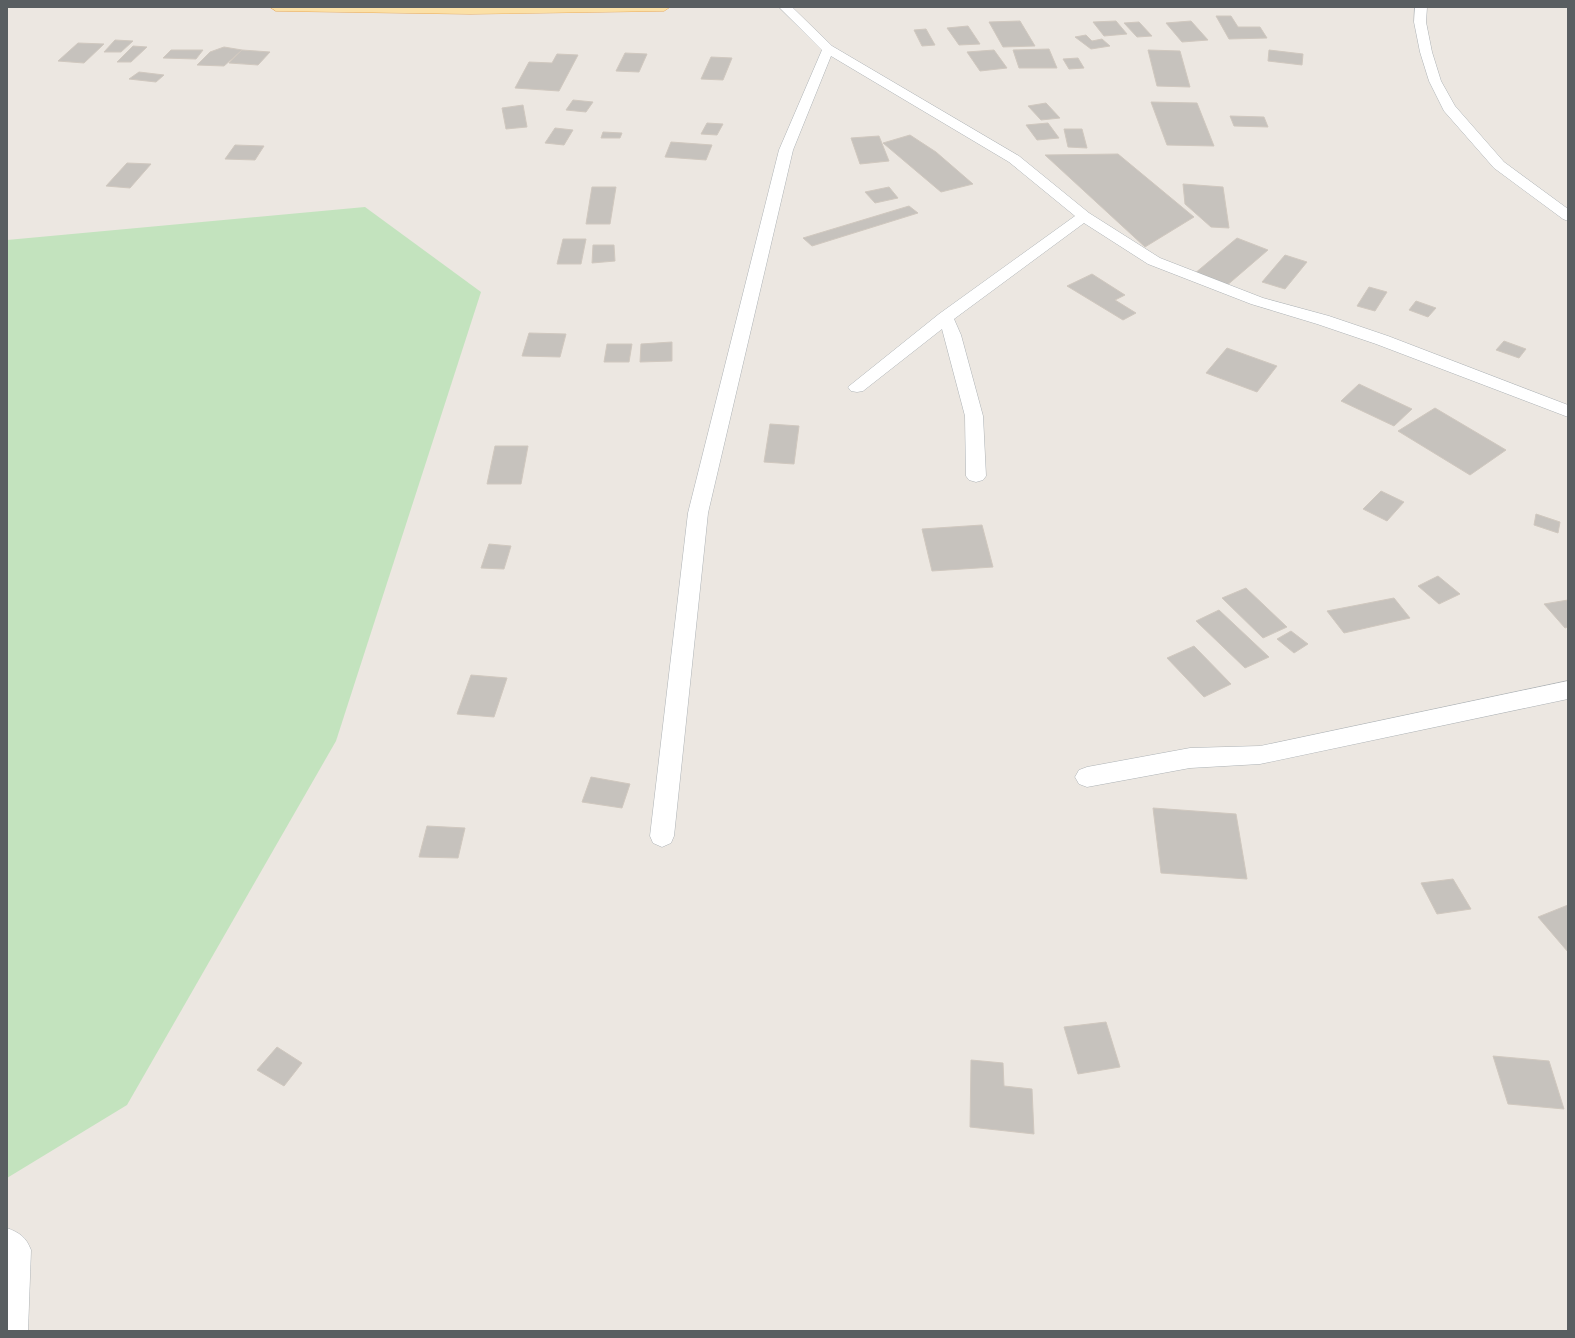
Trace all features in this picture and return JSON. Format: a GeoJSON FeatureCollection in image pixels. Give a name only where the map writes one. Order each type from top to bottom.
{"type":"FeatureCollection","features":[{"type":"Feature","properties":{"kind":"main road"},"geometry":{"type":"LineString","coordinates":[[276,7],[386,10],[550,10],[664,7]]}},
{"type":"Feature","properties":{"kind":"street"},"geometry":{"type":"LineString","coordinates":[[785,7],[828,49],[1014,160],[1084,216],[1154,261],[1256,301],[1323,320],[1382,340],[1568,411]]}},
{"type":"Feature","properties":{"kind":"street"},"geometry":{"type":"LineString","coordinates":[[1421,7],[1420,22],[1426,52],[1435,81],[1449,108],[1499,165],[1568,216]]}},
{"type":"Feature","properties":{"kind":"street"},"geometry":{"type":"LineString","coordinates":[[662,836],[698,513],[786,150],[828,49]]}},
{"type":"Feature","properties":{"kind":"street"},"geometry":{"type":"LineString","coordinates":[[857,387],[945,318],[1084,216]]}},
{"type":"Feature","properties":{"kind":"street"},"geometry":{"type":"LineString","coordinates":[[945,318],[953,335],[974,416],[976,476]]}},
{"type":"Feature","properties":{"kind":"street"},"geometry":{"type":"LineString","coordinates":[[1087,777],[1190,758],[1260,755],[1568,690]]}},
{"type":"Feature","properties":{"kind":"street"},"geometry":{"type":"LineString","coordinates":[[7,1243],[16,1250],[12,1331]]}},
{"type":"Feature","properties":{"kind":"green space"},"geometry":{"type":"Polygon","coordinates":[[[365,207],[481,292],[336,741],[127,1105],[7,1178],[7,240],[365,207]]]}},
{"type":"Feature","properties":{"kind":"building"},"geometry":{"type":"Polygon","coordinates":[[[1216,16],[1231,16],[1238,27],[1260,27],[1267,38],[1229,39],[1216,16]]]}},
{"type":"Feature","properties":{"kind":"building"},"geometry":{"type":"Polygon","coordinates":[[[1020,21],[1035,46],[1003,47],[989,22],[1020,21]]]}},
{"type":"Feature","properties":{"kind":"building"},"geometry":{"type":"Polygon","coordinates":[[[1116,21],[1127,34],[1104,36],[1093,22],[1116,21]]]}},
{"type":"Feature","properties":{"kind":"building"},"geometry":{"type":"Polygon","coordinates":[[[1191,21],[1208,40],[1182,42],[1166,23],[1191,21]]]}},
{"type":"Feature","properties":{"kind":"building"},"geometry":{"type":"Polygon","coordinates":[[[1139,22],[1152,36],[1137,37],[1124,23],[1139,22]]]}},
{"type":"Feature","properties":{"kind":"building"},"geometry":{"type":"Polygon","coordinates":[[[968,26],[980,44],[959,45],[947,28],[968,26]]]}},
{"type":"Feature","properties":{"kind":"building"},"geometry":{"type":"Polygon","coordinates":[[[926,29],[935,45],[922,46],[914,30],[926,29]]]}},
{"type":"Feature","properties":{"kind":"building"},"geometry":{"type":"Polygon","coordinates":[[[1086,35],[1092,41],[1102,39],[1110,46],[1091,49],[1075,37],[1086,35]]]}},
{"type":"Feature","properties":{"kind":"building"},"geometry":{"type":"Polygon","coordinates":[[[115,40],[133,41],[121,52],[104,52],[115,40]]]}},
{"type":"Feature","properties":{"kind":"building"},"geometry":{"type":"Polygon","coordinates":[[[78,43],[104,44],[84,63],[58,61],[78,43]]]}},
{"type":"Feature","properties":{"kind":"building"},"geometry":{"type":"Polygon","coordinates":[[[133,46],[147,47],[131,62],[117,62],[133,46]]]}},
{"type":"Feature","properties":{"kind":"building"},"geometry":{"type":"Polygon","coordinates":[[[224,47],[242,50],[224,66],[197,65],[210,52],[224,47]]]}},
{"type":"Feature","properties":{"kind":"building"},"geometry":{"type":"Polygon","coordinates":[[[1049,49],[1057,68],[1019,68],[1013,50],[1049,49]]]}},
{"type":"Feature","properties":{"kind":"building"},"geometry":{"type":"Polygon","coordinates":[[[171,50],[203,50],[196,59],[163,58],[171,50]]]}},
{"type":"Feature","properties":{"kind":"building"},"geometry":{"type":"Polygon","coordinates":[[[242,50],[270,52],[258,65],[229,63],[242,50]]]}},
{"type":"Feature","properties":{"kind":"building"},"geometry":{"type":"Polygon","coordinates":[[[994,50],[1007,68],[980,71],[967,52],[994,50]]]}},
{"type":"Feature","properties":{"kind":"building"},"geometry":{"type":"Polygon","coordinates":[[[1148,50],[1180,51],[1190,87],[1157,86],[1148,50]]]}},
{"type":"Feature","properties":{"kind":"building"},"geometry":{"type":"Polygon","coordinates":[[[1269,50],[1303,54],[1302,65],[1268,61],[1269,50]]]}},
{"type":"Feature","properties":{"kind":"building"},"geometry":{"type":"Polygon","coordinates":[[[625,53],[647,54],[639,72],[616,71],[625,53]]]}},
{"type":"Feature","properties":{"kind":"building"},"geometry":{"type":"Polygon","coordinates":[[[557,54],[578,55],[559,91],[515,88],[529,62],[552,63],[557,54]]]}},
{"type":"Feature","properties":{"kind":"building"},"geometry":{"type":"Polygon","coordinates":[[[711,57],[732,58],[723,80],[701,79],[711,57]]]}},
{"type":"Feature","properties":{"kind":"building"},"geometry":{"type":"Polygon","coordinates":[[[1078,58],[1084,68],[1069,69],[1063,59],[1078,58]]]}},
{"type":"Feature","properties":{"kind":"building"},"geometry":{"type":"Polygon","coordinates":[[[139,72],[164,75],[156,82],[129,79],[139,72]]]}},
{"type":"Feature","properties":{"kind":"building"},"geometry":{"type":"Polygon","coordinates":[[[573,100],[593,102],[586,112],[566,110],[573,100]]]}},
{"type":"Feature","properties":{"kind":"building"},"geometry":{"type":"Polygon","coordinates":[[[1151,102],[1197,103],[1214,146],[1167,145],[1151,102]]]}},
{"type":"Feature","properties":{"kind":"building"},"geometry":{"type":"Polygon","coordinates":[[[1046,103],[1060,118],[1041,120],[1028,106],[1046,103]]]}},
{"type":"Feature","properties":{"kind":"building"},"geometry":{"type":"Polygon","coordinates":[[[523,105],[527,127],[506,129],[502,108],[523,105]]]}},
{"type":"Feature","properties":{"kind":"building"},"geometry":{"type":"Polygon","coordinates":[[[1230,116],[1264,117],[1268,127],[1234,126],[1230,116]]]}},
{"type":"Feature","properties":{"kind":"building"},"geometry":{"type":"Polygon","coordinates":[[[707,123],[723,124],[717,135],[701,134],[707,123]]]}},
{"type":"Feature","properties":{"kind":"building"},"geometry":{"type":"Polygon","coordinates":[[[1048,123],[1059,138],[1037,140],[1026,125],[1048,123]]]}},
{"type":"Feature","properties":{"kind":"building"},"geometry":{"type":"Polygon","coordinates":[[[555,128],[573,130],[564,145],[545,143],[555,128]]]}},
{"type":"Feature","properties":{"kind":"building"},"geometry":{"type":"Polygon","coordinates":[[[1064,129],[1082,129],[1087,148],[1068,147],[1064,129]]]}},
{"type":"Feature","properties":{"kind":"building"},"geometry":{"type":"Polygon","coordinates":[[[603,132],[622,133],[620,138],[601,138],[603,132]]]}},
{"type":"Feature","properties":{"kind":"building"},"geometry":{"type":"Polygon","coordinates":[[[910,135],[936,152],[973,184],[941,192],[883,143],[910,135]]]}},
{"type":"Feature","properties":{"kind":"building"},"geometry":{"type":"Polygon","coordinates":[[[879,136],[889,161],[860,164],[851,138],[879,136]]]}},
{"type":"Feature","properties":{"kind":"building"},"geometry":{"type":"Polygon","coordinates":[[[671,142],[712,145],[706,160],[665,157],[671,142]]]}},
{"type":"Feature","properties":{"kind":"building"},"geometry":{"type":"Polygon","coordinates":[[[235,145],[264,146],[255,160],[225,159],[235,145]]]}},
{"type":"Feature","properties":{"kind":"building"},"geometry":{"type":"Polygon","coordinates":[[[1118,154],[1194,217],[1145,247],[1045,155],[1118,154]]]}},
{"type":"Feature","properties":{"kind":"building"},"geometry":{"type":"Polygon","coordinates":[[[127,163],[151,164],[130,188],[106,186],[127,163]]]}},
{"type":"Feature","properties":{"kind":"building"},"geometry":{"type":"Polygon","coordinates":[[[1183,184],[1223,187],[1229,228],[1211,227],[1185,204],[1183,184]]]}},
{"type":"Feature","properties":{"kind":"building"},"geometry":{"type":"Polygon","coordinates":[[[592,187],[616,187],[610,224],[586,224],[592,187]]]}},
{"type":"Feature","properties":{"kind":"building"},"geometry":{"type":"Polygon","coordinates":[[[889,187],[898,198],[875,203],[865,192],[889,187]]]}},
{"type":"Feature","properties":{"kind":"building"},"geometry":{"type":"Polygon","coordinates":[[[909,206],[918,213],[812,246],[803,238],[909,206]]]}},
{"type":"Feature","properties":{"kind":"building"},"geometry":{"type":"Polygon","coordinates":[[[1237,238],[1268,250],[1225,287],[1194,274],[1237,238]]]}},
{"type":"Feature","properties":{"kind":"building"},"geometry":{"type":"Polygon","coordinates":[[[563,239],[586,239],[581,264],[557,264],[563,239]]]}},
{"type":"Feature","properties":{"kind":"building"},"geometry":{"type":"Polygon","coordinates":[[[593,245],[614,245],[615,261],[592,263],[593,245]]]}},
{"type":"Feature","properties":{"kind":"building"},"geometry":{"type":"Polygon","coordinates":[[[1285,255],[1307,262],[1285,289],[1262,282],[1285,255]]]}},
{"type":"Feature","properties":{"kind":"building"},"geometry":{"type":"Polygon","coordinates":[[[1092,274],[1125,295],[1115,300],[1136,313],[1123,320],[1067,286],[1092,274]]]}},
{"type":"Feature","properties":{"kind":"building"},"geometry":{"type":"Polygon","coordinates":[[[1369,287],[1387,292],[1375,311],[1357,306],[1369,287]]]}},
{"type":"Feature","properties":{"kind":"building"},"geometry":{"type":"Polygon","coordinates":[[[1416,301],[1436,308],[1428,317],[1409,310],[1416,301]]]}},
{"type":"Feature","properties":{"kind":"building"},"geometry":{"type":"Polygon","coordinates":[[[529,333],[566,334],[560,357],[522,356],[529,333]]]}},
{"type":"Feature","properties":{"kind":"building"},"geometry":{"type":"Polygon","coordinates":[[[1504,341],[1526,349],[1519,358],[1496,350],[1504,341]]]}},
{"type":"Feature","properties":{"kind":"building"},"geometry":{"type":"Polygon","coordinates":[[[672,342],[672,361],[640,362],[641,344],[672,342]]]}},
{"type":"Feature","properties":{"kind":"building"},"geometry":{"type":"Polygon","coordinates":[[[607,344],[632,344],[629,362],[604,362],[607,344]]]}},
{"type":"Feature","properties":{"kind":"building"},"geometry":{"type":"Polygon","coordinates":[[[1227,348],[1277,366],[1257,392],[1206,373],[1227,348]]]}},
{"type":"Feature","properties":{"kind":"building"},"geometry":{"type":"Polygon","coordinates":[[[1359,384],[1412,409],[1394,426],[1341,401],[1359,384]]]}},
{"type":"Feature","properties":{"kind":"building"},"geometry":{"type":"Polygon","coordinates":[[[1435,408],[1506,450],[1470,475],[1398,431],[1435,408]]]}},
{"type":"Feature","properties":{"kind":"building"},"geometry":{"type":"Polygon","coordinates":[[[770,424],[799,426],[794,464],[764,462],[770,424]]]}},
{"type":"Feature","properties":{"kind":"building"},"geometry":{"type":"Polygon","coordinates":[[[495,446],[528,446],[521,484],[487,484],[495,446]]]}},
{"type":"Feature","properties":{"kind":"building"},"geometry":{"type":"Polygon","coordinates":[[[1381,491],[1404,502],[1387,521],[1363,509],[1381,491]]]}},
{"type":"Feature","properties":{"kind":"building"},"geometry":{"type":"Polygon","coordinates":[[[1536,514],[1560,522],[1558,533],[1534,525],[1536,514]]]}},
{"type":"Feature","properties":{"kind":"building"},"geometry":{"type":"Polygon","coordinates":[[[982,525],[993,567],[932,571],[922,529],[982,525]]]}},
{"type":"Feature","properties":{"kind":"building"},"geometry":{"type":"Polygon","coordinates":[[[489,544],[511,546],[504,569],[481,568],[489,544]]]}},
{"type":"Feature","properties":{"kind":"building"},"geometry":{"type":"Polygon","coordinates":[[[1438,576],[1460,594],[1439,604],[1418,586],[1438,576]]]}},
{"type":"Feature","properties":{"kind":"building"},"geometry":{"type":"Polygon","coordinates":[[[1246,588],[1287,627],[1263,638],[1222,598],[1246,588]]]}},
{"type":"Feature","properties":{"kind":"building"},"geometry":{"type":"Polygon","coordinates":[[[1394,598],[1410,618],[1344,633],[1327,611],[1394,598]]]}},
{"type":"Feature","properties":{"kind":"building"},"geometry":{"type":"Polygon","coordinates":[[[1568,600],[1568,627],[1565,628],[1544,604],[1568,600]]]}},
{"type":"Feature","properties":{"kind":"building"},"geometry":{"type":"Polygon","coordinates":[[[1219,610],[1269,657],[1245,668],[1196,621],[1219,610]]]}},
{"type":"Feature","properties":{"kind":"building"},"geometry":{"type":"Polygon","coordinates":[[[1291,631],[1308,644],[1294,653],[1277,639],[1291,631]]]}},
{"type":"Feature","properties":{"kind":"building"},"geometry":{"type":"Polygon","coordinates":[[[1194,646],[1231,684],[1204,697],[1167,658],[1194,646]]]}},
{"type":"Feature","properties":{"kind":"building"},"geometry":{"type":"Polygon","coordinates":[[[471,675],[507,678],[494,717],[457,714],[471,675]]]}},
{"type":"Feature","properties":{"kind":"building"},"geometry":{"type":"Polygon","coordinates":[[[591,777],[630,784],[622,808],[582,802],[591,777]]]}},
{"type":"Feature","properties":{"kind":"building"},"geometry":{"type":"Polygon","coordinates":[[[1153,808],[1236,814],[1247,879],[1161,873],[1153,808]]]}},
{"type":"Feature","properties":{"kind":"building"},"geometry":{"type":"Polygon","coordinates":[[[427,826],[465,828],[458,858],[419,857],[427,826]]]}},
{"type":"Feature","properties":{"kind":"building"},"geometry":{"type":"Polygon","coordinates":[[[1453,879],[1471,909],[1437,914],[1421,883],[1453,879]]]}},
{"type":"Feature","properties":{"kind":"building"},"geometry":{"type":"Polygon","coordinates":[[[1568,905],[1568,952],[1538,917],[1568,905]]]}},
{"type":"Feature","properties":{"kind":"building"},"geometry":{"type":"Polygon","coordinates":[[[1106,1022],[1120,1067],[1078,1074],[1064,1027],[1106,1022]]]}},
{"type":"Feature","properties":{"kind":"building"},"geometry":{"type":"Polygon","coordinates":[[[277,1047],[302,1063],[284,1086],[257,1070],[277,1047]]]}},
{"type":"Feature","properties":{"kind":"building"},"geometry":{"type":"Polygon","coordinates":[[[1493,1056],[1549,1061],[1564,1109],[1508,1104],[1493,1056]]]}},
{"type":"Feature","properties":{"kind":"building"},"geometry":{"type":"Polygon","coordinates":[[[971,1060],[1003,1063],[1004,1086],[1032,1089],[1034,1134],[970,1127],[971,1060]]]}}]}
